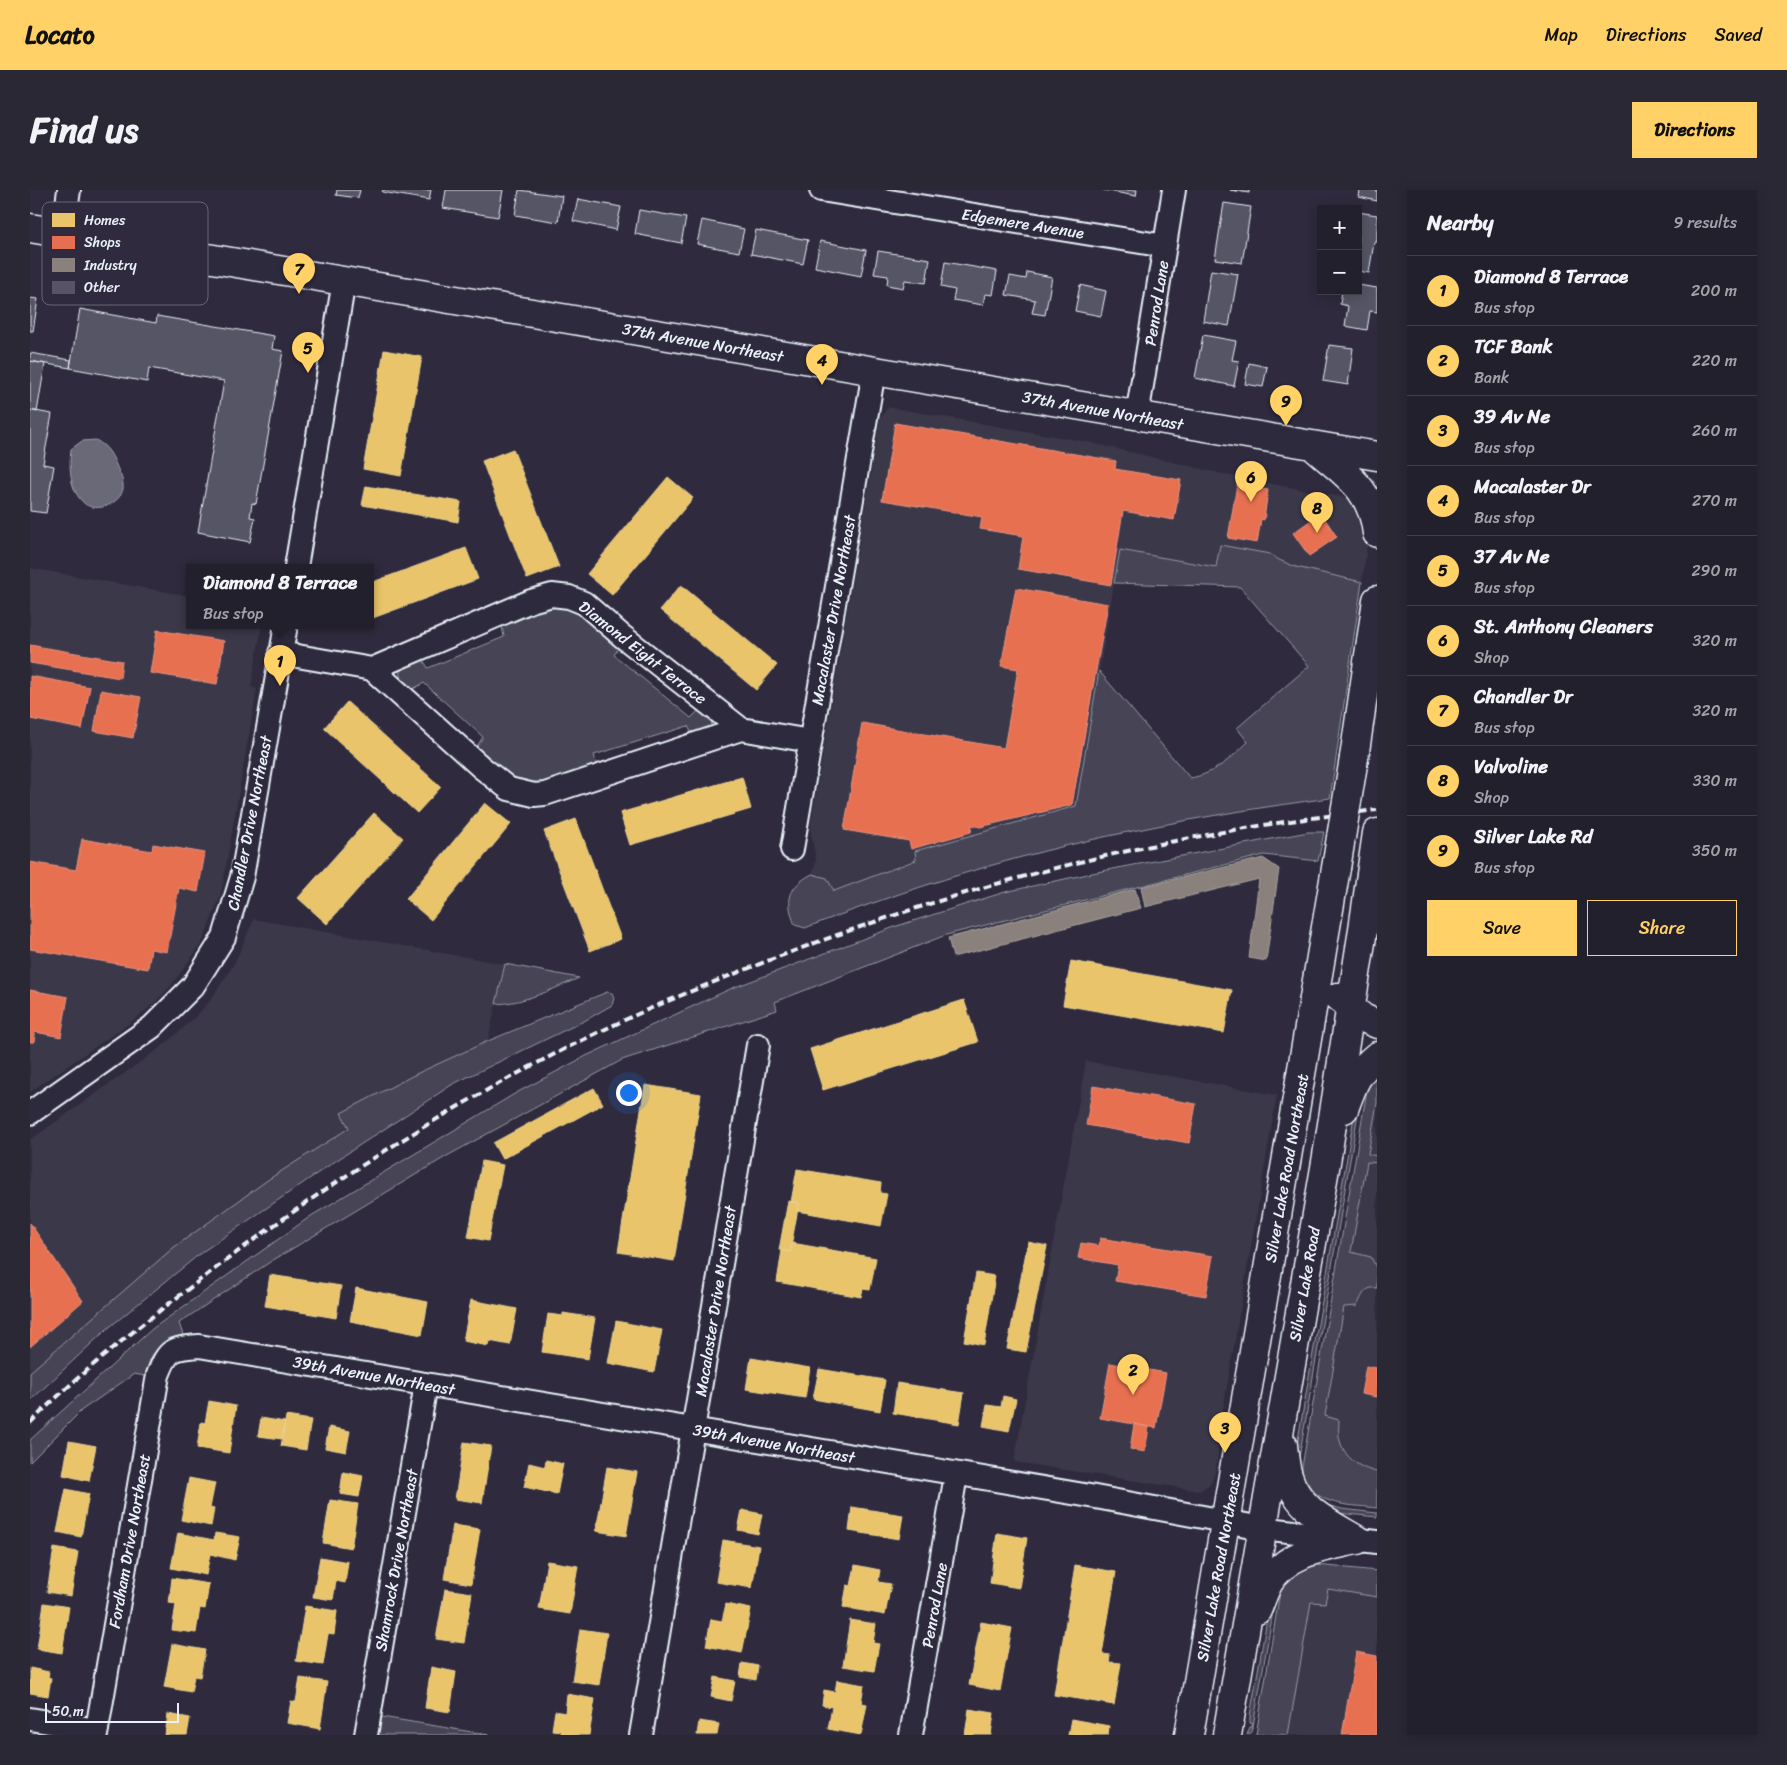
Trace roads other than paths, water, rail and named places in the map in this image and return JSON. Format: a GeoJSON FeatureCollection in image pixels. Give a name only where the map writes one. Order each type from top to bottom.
{"type":"FeatureCollection","features":[{"type":"Feature","properties":{"kind":"main road","name":"37th Avenue Northeast"},"geometry":{"type":"LineString","coordinates":[[208,258],[1377,456]]}},
{"type":"Feature","properties":{"kind":"main road"},"geometry":{"type":"LineString","coordinates":[[1312,444],[1363,491],[1375,516],[1377,533]]}},
{"type":"Feature","properties":{"kind":"main road","name":"Silver Lake Road Northeast"},"geometry":{"type":"LineString","coordinates":[[1189,1735],[1336,868],[1377,600]]}},
{"type":"Feature","properties":{"kind":"main road","name":"Silver Lake Road"},"geometry":{"type":"LineString","coordinates":[[1227,1735],[1326,1162],[1374,864],[1377,833]]}},
{"type":"Feature","properties":{"kind":"main road"},"geometry":{"type":"LineString","coordinates":[[1362,936],[1377,979]]}},
{"type":"Feature","properties":{"kind":"main road"},"geometry":{"type":"LineString","coordinates":[[1321,957],[1334,994],[1363,1018],[1377,1024]]}},
{"type":"Feature","properties":{"kind":"main road"},"geometry":{"type":"LineString","coordinates":[[1326,1162],[1354,1080],[1377,1056]]}},
{"type":"Feature","properties":{"kind":"main road"},"geometry":{"type":"LineString","coordinates":[[1280,1426],[1288,1476],[1298,1498],[1312,1513],[1367,1541]]}},
{"type":"Feature","properties":{"kind":"main road"},"geometry":{"type":"LineString","coordinates":[[1242,1646],[1270,1581],[1283,1567],[1303,1553],[1367,1541]]}},
{"type":"Feature","properties":{"kind":"street","name":"Edgemere Avenue"},"geometry":{"type":"LineString","coordinates":[[821,190],[1165,246]]}},
{"type":"Feature","properties":{"kind":"street","name":"Penrod Lane"},"geometry":{"type":"LineString","coordinates":[[1137,416],[1174,190]]}},
{"type":"Feature","properties":{"kind":"street"},"geometry":{"type":"LineString","coordinates":[[297,564],[344,281]]}},
{"type":"Feature","properties":{"kind":"street","name":"Macalaster Drive Northeast"},"geometry":{"type":"LineString","coordinates":[[792,849],[874,371]]}},
{"type":"Feature","properties":{"kind":"street","name":"Diamond Eight Terrace"},"geometry":{"type":"LineString","coordinates":[[741,728],[545,794],[534,795],[509,789],[481,767],[372,669],[531,601],[552,595],[570,597],[584,604],[622,636],[741,728],[810,741]]}},
{"type":"Feature","properties":{"kind":"street","name":"Chandler Drive Northeast"},"geometry":{"type":"LineString","coordinates":[[30,1113],[152,1027],[193,986],[224,937],[242,877],[285,629]]}},
{"type":"Feature","properties":{"kind":"street"},"geometry":{"type":"LineString","coordinates":[[280,654],[372,669]]}},
{"type":"Feature","properties":{"kind":"street","name":"Macalaster Drive Northeast"},"geometry":{"type":"LineString","coordinates":[[641,1735],[758,1045]]}},
{"type":"Feature","properties":{"kind":"street","name":"39th Avenue Northeast"},"geometry":{"type":"LineString","coordinates":[[171,1351],[199,1346],[694,1429],[1262,1528],[1367,1541]]}},
{"type":"Feature","properties":{"kind":"street","name":"Fordham Drive Northeast"},"geometry":{"type":"LineString","coordinates":[[96,1732],[158,1375],[163,1361],[171,1351]]}},
{"type":"Feature","properties":{"kind":"street","name":"Shamrock Drive Northeast"},"geometry":{"type":"LineString","coordinates":[[366,1735],[426,1384]]}},
{"type":"Feature","properties":{"kind":"street","name":"Penrod Lane"},"geometry":{"type":"LineString","coordinates":[[911,1735],[956,1475]]}},
{"type":"Feature","properties":{"kind":"street"},"geometry":{"type":"LineString","coordinates":[[30,1719],[96,1732]]}},
{"type":"Feature","properties":{"kind":"water"},"geometry":{"type":"Polygon","coordinates":[[[96,440],[107,448],[111,454],[122,477],[123,489],[113,503],[96,508],[90,507],[80,499],[73,486],[70,463],[71,449],[82,441],[96,440]]]}},
{"type":"Feature","properties":{"kind":"railway"},"geometry":{"type":"LineString","coordinates":[[30,1423],[74,1381],[144,1323],[314,1197],[364,1164],[468,1101],[575,1044],[629,1018],[709,984],[862,926],[1006,881],[1079,862],[1227,831],[1301,819],[1377,810]]}},
{"type":"Feature","properties":{"kind":"place","name":"Chandler Dr"},"geometry":{"type":"Point","coordinates":[299,294]}},
{"type":"Feature","properties":{"kind":"place","name":"37 Av Ne"},"geometry":{"type":"Point","coordinates":[308,373]}},
{"type":"Feature","properties":{"kind":"place","name":"Macalaster Dr"},"geometry":{"type":"Point","coordinates":[822,385]}},
{"type":"Feature","properties":{"kind":"place","name":"Silver Lake Rd"},"geometry":{"type":"Point","coordinates":[1286,426]}},
{"type":"Feature","properties":{"kind":"place","name":"St. Anthony Cleaners"},"geometry":{"type":"Point","coordinates":[1251,502]}},
{"type":"Feature","properties":{"kind":"place","name":"Valvoline"},"geometry":{"type":"Point","coordinates":[1317,533]}},
{"type":"Feature","properties":{"kind":"place","name":"Diamond 8 Terrace"},"geometry":{"type":"Point","coordinates":[280,686]}},
{"type":"Feature","properties":{"kind":"place","name":"TCF Bank"},"geometry":{"type":"Point","coordinates":[1133,1395]}},
{"type":"Feature","properties":{"kind":"place","name":"39 Av Ne"},"geometry":{"type":"Point","coordinates":[1225,1453]}}]}
